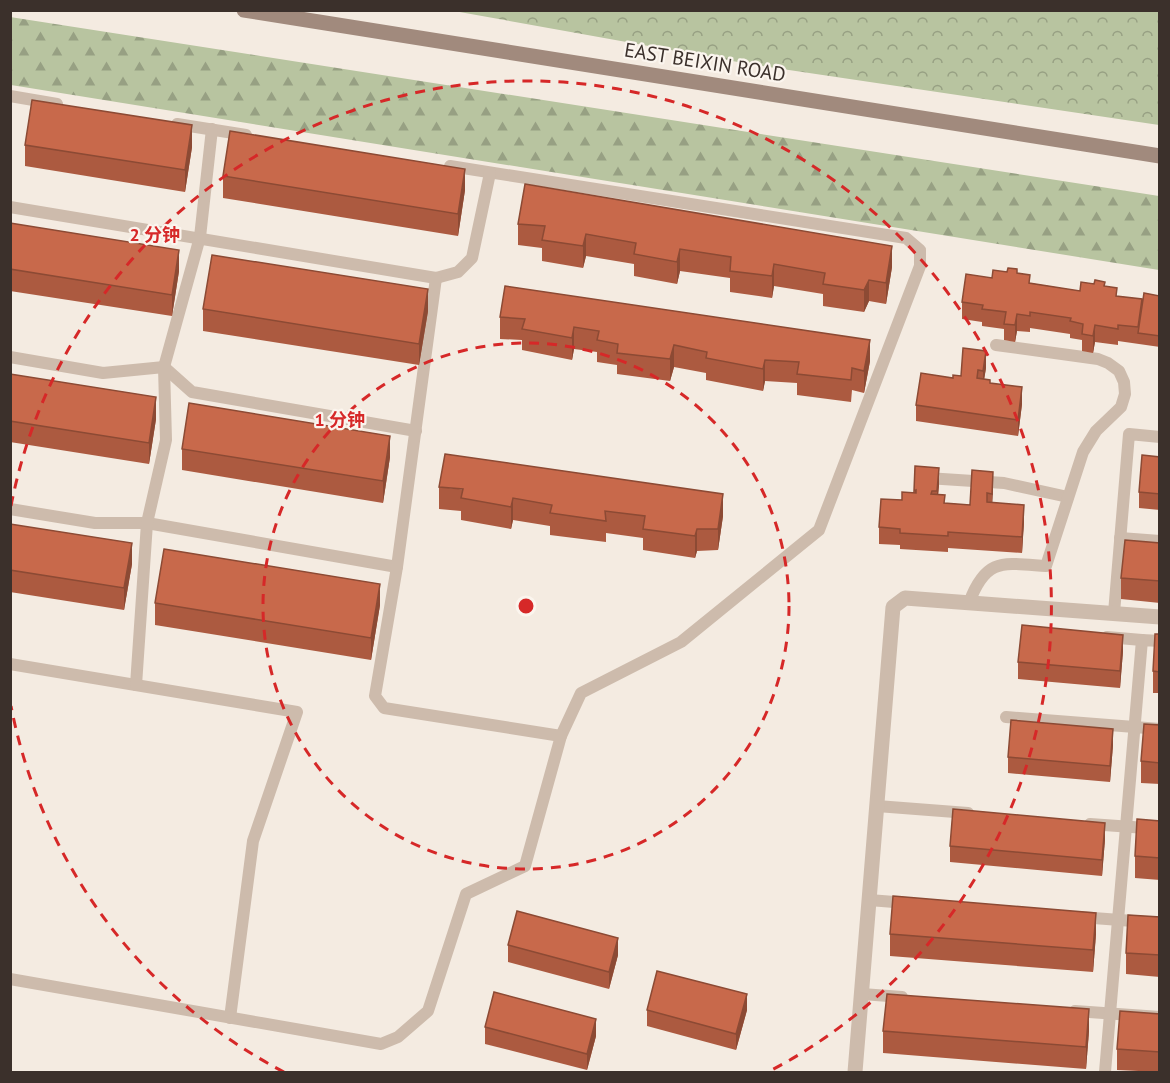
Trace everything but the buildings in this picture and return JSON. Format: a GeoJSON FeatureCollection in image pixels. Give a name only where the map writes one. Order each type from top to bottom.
{"type":"FeatureCollection","features":[{"type":"Feature","properties":{"kind":"main road","name":"EAST BEIXIN ROAD"},"geometry":{"type":"LineString","coordinates":[[244,10],[1160,156]]}},
{"type":"Feature","properties":{"kind":"street"},"geometry":{"type":"LineString","coordinates":[[855,1072],[894,607],[905,598],[1160,617]]}},
{"type":"Feature","properties":{"kind":"lane"},"geometry":{"type":"LineString","coordinates":[[10,96],[66,105]]}},
{"type":"Feature","properties":{"kind":"lane"},"geometry":{"type":"LineString","coordinates":[[167,122],[258,137]]}},
{"type":"Feature","properties":{"kind":"lane"},"geometry":{"type":"LineString","coordinates":[[136,685],[147,523],[166,440],[164,367],[200,237],[212,129]]}},
{"type":"Feature","properties":{"kind":"lane"},"geometry":{"type":"LineString","coordinates":[[10,980],[381,1044],[398,1037],[428,1011],[466,894],[525,866],[561,736],[581,693],[681,642],[819,530],[920,266],[920,250],[906,238],[432,164]]}},
{"type":"Feature","properties":{"kind":"lane"},"geometry":{"type":"LineString","coordinates":[[10,207],[436,278],[458,272],[472,258],[490,173]]}},
{"type":"Feature","properties":{"kind":"lane"},"geometry":{"type":"LineString","coordinates":[[436,278],[397,567],[375,696],[384,708],[561,736]]}},
{"type":"Feature","properties":{"kind":"lane"},"geometry":{"type":"LineString","coordinates":[[969,603],[977,582],[992,567],[1010,563],[1046,566],[1083,452],[1096,431],[1121,407],[1125,394],[1124,382],[1119,371],[1098,359],[996,345]]}},
{"type":"Feature","properties":{"kind":"lane"},"geometry":{"type":"LineString","coordinates":[[10,357],[102,373],[164,367],[192,392],[416,431]]}},
{"type":"Feature","properties":{"kind":"lane"},"geometry":{"type":"LineString","coordinates":[[1114,613],[1129,434],[1160,437]]}},
{"type":"Feature","properties":{"kind":"lane"},"geometry":{"type":"LineString","coordinates":[[927,478],[1004,483],[1068,497]]}},
{"type":"Feature","properties":{"kind":"lane"},"geometry":{"type":"LineString","coordinates":[[10,509],[95,523],[147,523],[397,567]]}},
{"type":"Feature","properties":{"kind":"lane"},"geometry":{"type":"LineString","coordinates":[[1120,538],[1160,541]]}},
{"type":"Feature","properties":{"kind":"lane"},"geometry":{"type":"LineString","coordinates":[[1096,636],[1160,641]]}},
{"type":"Feature","properties":{"kind":"lane"},"geometry":{"type":"LineString","coordinates":[[1105,1072],[1142,640]]}},
{"type":"Feature","properties":{"kind":"lane"},"geometry":{"type":"LineString","coordinates":[[11,667],[297,712],[254,842],[230,1018]]}},
{"type":"Feature","properties":{"kind":"lane"},"geometry":{"type":"LineString","coordinates":[[1006,717],[1160,729]]}},
{"type":"Feature","properties":{"kind":"lane"},"geometry":{"type":"LineString","coordinates":[[877,806],[984,815]]}},
{"type":"Feature","properties":{"kind":"lane"},"geometry":{"type":"LineString","coordinates":[[1078,823],[1160,829]]}},
{"type":"Feature","properties":{"kind":"lane"},"geometry":{"type":"LineString","coordinates":[[869,900],[916,904]]}},
{"type":"Feature","properties":{"kind":"lane"},"geometry":{"type":"LineString","coordinates":[[1070,916],[1160,923]]}},
{"type":"Feature","properties":{"kind":"lane"},"geometry":{"type":"LineString","coordinates":[[862,994],[909,998]]}},
{"type":"Feature","properties":{"kind":"lane"},"geometry":{"type":"LineString","coordinates":[[1063,1010],[1160,1017]]}},
{"type":"Feature","properties":{"kind":"green space"},"geometry":{"type":"Polygon","coordinates":[[[454,11],[1159,11],[1159,125],[749,64],[454,11]]]}},
{"type":"Feature","properties":{"kind":"green space"},"geometry":{"type":"Polygon","coordinates":[[[10,17],[1159,196],[1159,270],[11,85],[10,17]]]}}]}
